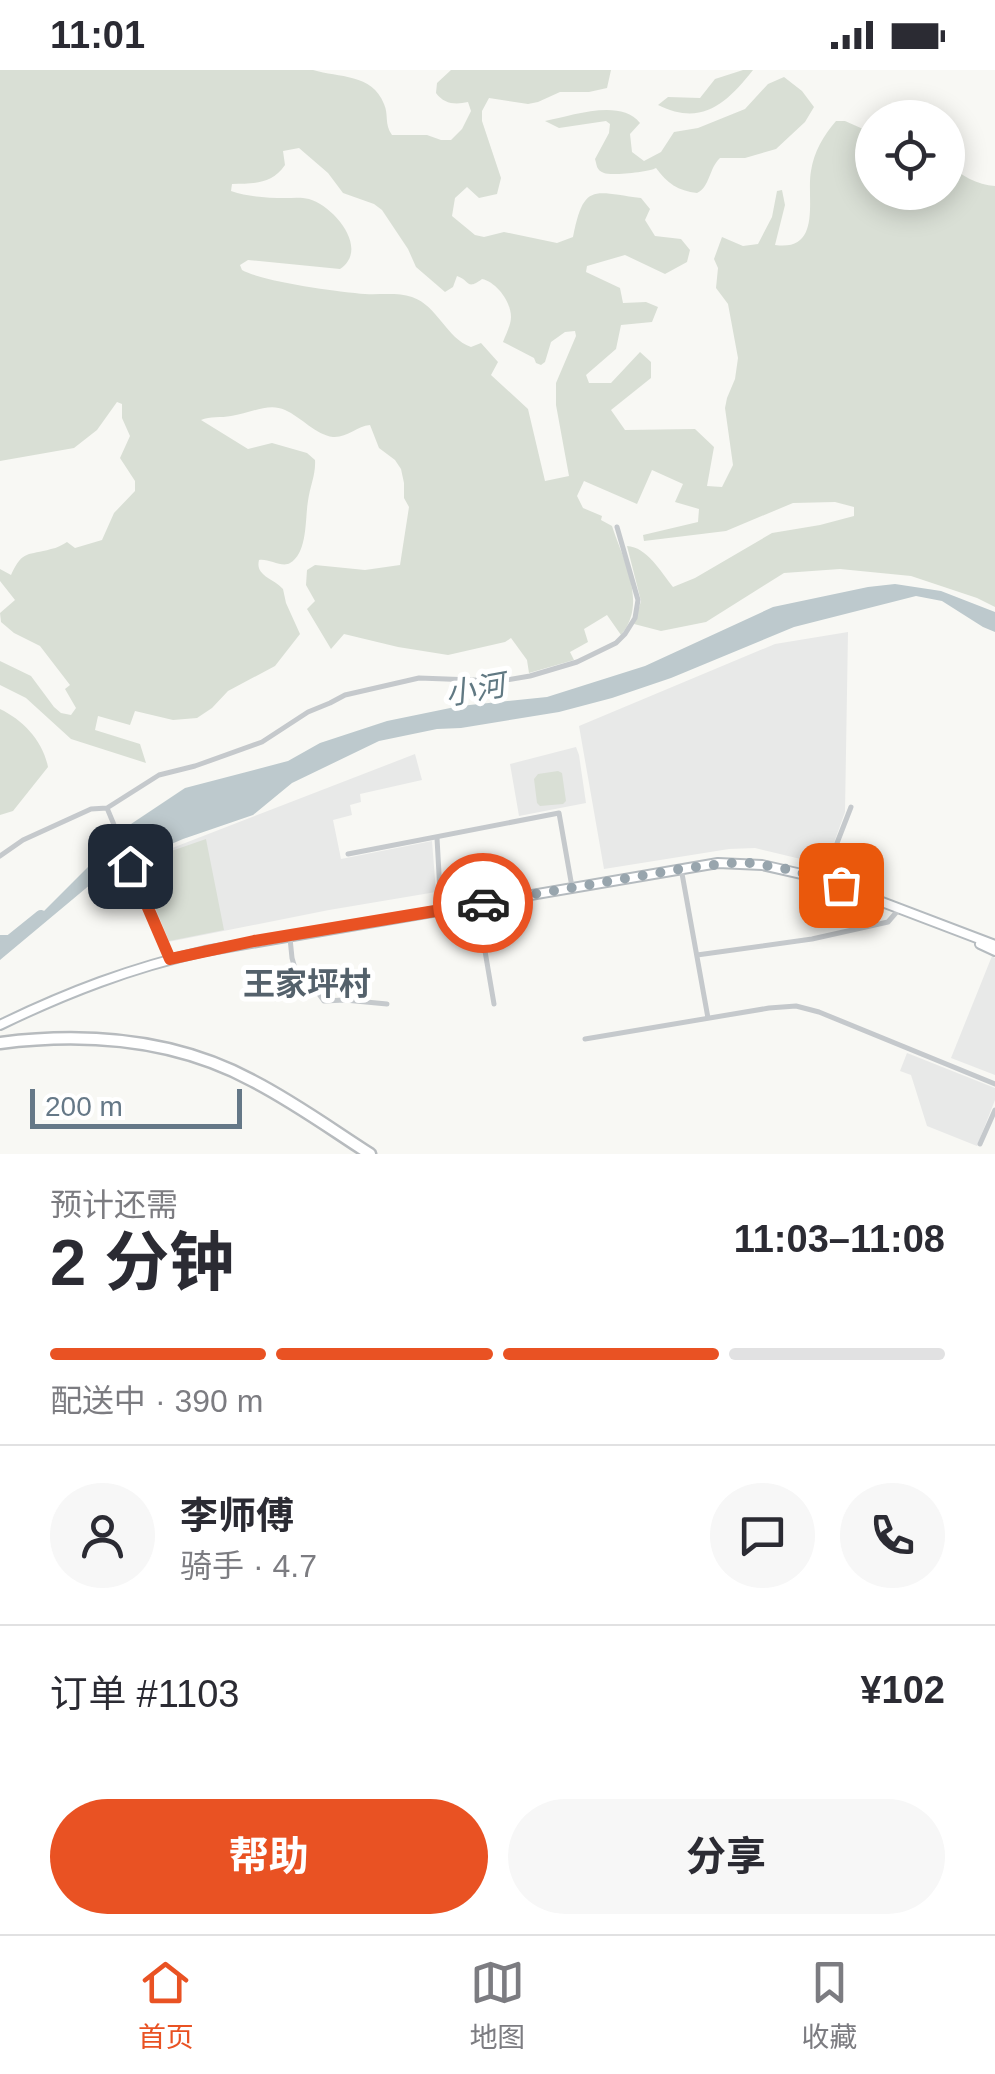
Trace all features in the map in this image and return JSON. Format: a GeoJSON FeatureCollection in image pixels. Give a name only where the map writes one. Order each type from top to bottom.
{"type":"FeatureCollection","features":[{"type":"Feature","properties":{"kind":"highway"},"geometry":{"type":"LineString","coordinates":[[0,1042],[84,1038],[190,1054],[252,1080],[370,1154]]}},
{"type":"Feature","properties":{"kind":"main road"},"geometry":{"type":"LineString","coordinates":[[0,1026],[56,998],[170,959],[290,935],[718,864],[751,863],[824,879],[995,948]]}},
{"type":"Feature","properties":{"kind":"street"},"geometry":{"type":"LineString","coordinates":[[0,856],[24,840],[92,809],[108,812],[159,775],[262,742],[345,694],[418,678],[500,681],[530,676],[576,662],[616,642],[635,618],[638,600],[616,528]]}},
{"type":"Feature","properties":{"kind":"street"},"geometry":{"type":"LineString","coordinates":[[824,879],[850,807]]}},
{"type":"Feature","properties":{"kind":"street"},"geometry":{"type":"LineString","coordinates":[[108,812],[170,959]]}},
{"type":"Feature","properties":{"kind":"street"},"geometry":{"type":"LineString","coordinates":[[348,854],[559,813],[572,887]]}},
{"type":"Feature","properties":{"kind":"street"},"geometry":{"type":"LineString","coordinates":[[436,838],[440,910]]}},
{"type":"Feature","properties":{"kind":"street"},"geometry":{"type":"LineString","coordinates":[[681,868],[708,1018]]}},
{"type":"Feature","properties":{"kind":"street"},"geometry":{"type":"LineString","coordinates":[[477,904],[494,1004]]}},
{"type":"Feature","properties":{"kind":"street"},"geometry":{"type":"LineString","coordinates":[[697,956],[812,939],[888,922],[900,908]]}},
{"type":"Feature","properties":{"kind":"street"},"geometry":{"type":"LineString","coordinates":[[290,935],[296,972],[312,982],[324,1001],[387,1004]]}},
{"type":"Feature","properties":{"kind":"street"},"geometry":{"type":"LineString","coordinates":[[586,1039],[769,1008],[807,1008],[995,1084]]}},
{"type":"Feature","properties":{"kind":"street"},"geometry":{"type":"LineString","coordinates":[[980,1144],[995,1110]]}},
{"type":"Feature","properties":{"kind":"shaded area"},"geometry":{"type":"Polygon","coordinates":[[[0,70],[313,70],[354,78],[372,87],[384,104],[392,135],[451,140],[471,111],[468,102],[450,103],[436,93],[437,83],[451,70],[611,70],[607,88],[560,92],[528,104],[489,98],[482,121],[501,178],[497,194],[479,198],[467,187],[455,198],[452,216],[475,235],[504,232],[557,243],[573,237],[587,199],[601,193],[612,194],[641,198],[650,209],[645,220],[655,236],[681,239],[690,250],[687,262],[665,274],[625,255],[587,266],[586,272],[620,288],[623,303],[646,302],[658,307],[652,322],[621,325],[616,349],[586,375],[589,383],[611,383],[640,352],[651,362],[651,378],[611,410],[625,430],[695,429],[714,447],[707,486],[722,487],[733,465],[725,408],[738,358],[728,304],[716,288],[718,268],[714,259],[722,237],[743,246],[758,244],[772,217],[777,191],[782,190],[785,205],[775,245],[800,240],[809,220],[814,157],[836,121],[855,125],[855,210],[965,210],[965,176],[995,186],[995,607],[911,576],[840,569],[784,573],[706,622],[661,631],[634,624],[641,601],[627,546],[647,555],[673,587],[772,533],[854,516],[854,507],[835,502],[793,503],[726,531],[644,541],[643,535],[698,522],[699,509],[675,502],[683,484],[652,470],[637,504],[584,481],[577,496],[583,508],[602,516],[601,520],[612,526],[627,567],[633,609],[621,635],[607,615],[584,629],[588,642],[570,652],[574,660],[529,673],[527,660],[511,638],[448,655],[344,634],[331,649],[307,609],[315,601],[306,585],[307,570],[315,565],[365,570],[400,565],[409,507],[404,498],[401,469],[379,448],[370,425],[333,437],[279,408],[208,418],[201,420],[248,449],[272,443],[307,453],[315,460],[300,551],[287,564],[259,560],[258,565],[262,573],[283,589],[300,634],[275,666],[228,691],[197,718],[173,720],[135,711],[130,725],[98,716],[95,730],[140,744],[146,763],[71,739],[26,698],[0,685],[0,661],[31,676],[61,713],[71,715],[76,708],[65,689],[70,685],[40,646],[14,633],[1,622],[0,613],[15,600],[0,581],[0,569],[11,575],[27,555],[67,542],[75,548],[102,540],[114,513],[135,491],[135,481],[120,458],[130,436],[122,418],[122,404],[117,402],[97,430],[74,448],[0,461],[0,70]],[[299,148],[283,151],[285,165],[274,176],[262,182],[232,184],[231,191],[258,197],[306,198],[319,203],[338,219],[350,240],[348,261],[340,269],[248,260],[240,265],[242,270],[302,286],[400,295],[421,301],[462,343],[471,347],[481,343],[498,362],[491,375],[528,409],[545,481],[569,476],[556,405],[556,383],[575,331],[565,332],[551,342],[545,362],[536,363],[534,358],[503,342],[511,317],[506,299],[497,288],[482,279],[470,284],[457,276],[453,287],[445,292],[416,267],[382,210],[343,193],[328,173],[299,148]]]}},
{"type":"Feature","properties":{"kind":"shaded area"},"geometry":{"type":"Polygon","coordinates":[[[753,70],[712,108],[688,113],[658,105],[668,97],[700,98],[715,79],[753,70]]]}},
{"type":"Feature","properties":{"kind":"shaded area"},"geometry":{"type":"Polygon","coordinates":[[[784,77],[814,107],[805,122],[776,149],[745,158],[720,158],[697,193],[674,185],[656,168],[622,174],[600,170],[595,159],[609,133],[610,124],[606,121],[559,128],[545,121],[595,111],[621,111],[640,123],[630,134],[632,152],[644,161],[661,152],[674,132],[698,128],[745,109],[768,84],[784,77]]]}},
{"type":"Feature","properties":{"kind":"shaded area"},"geometry":{"type":"Polygon","coordinates":[[[895,584],[941,591],[995,612],[995,632],[942,601],[916,596],[794,627],[612,698],[559,712],[379,741],[292,783],[253,815],[113,869],[0,960],[0,935],[23,932],[131,824],[185,788],[288,761],[320,743],[387,721],[460,706],[547,697],[645,666],[773,607],[895,584]]]}},
{"type":"Feature","properties":{"kind":"shaded area"},"geometry":{"type":"Polygon","coordinates":[[[848,632],[845,812],[826,865],[755,848],[604,869],[579,726],[775,644],[848,632]]]}},
{"type":"Feature","properties":{"kind":"shaded area"},"geometry":{"type":"Polygon","coordinates":[[[0,709],[31,732],[48,767],[13,811],[0,815],[0,709]]]}},
{"type":"Feature","properties":{"kind":"shaded area"},"geometry":{"type":"Polygon","coordinates":[[[576,747],[586,803],[519,816],[510,764],[576,747]]]}},
{"type":"Feature","properties":{"kind":"shaded area"},"geometry":{"type":"Polygon","coordinates":[[[415,754],[422,780],[360,794],[361,802],[350,805],[352,815],[333,820],[341,859],[432,841],[436,892],[168,942],[136,862],[415,754]]]}},
{"type":"Feature","properties":{"kind":"shaded area"},"geometry":{"type":"Polygon","coordinates":[[[562,773],[566,801],[540,806],[534,779],[538,774],[562,773]]]}},
{"type":"Feature","properties":{"kind":"shaded area"},"geometry":{"type":"Polygon","coordinates":[[[206,839],[224,930],[169,941],[137,863],[206,839]]]}},
{"type":"Feature","properties":{"kind":"shaded area"},"geometry":{"type":"Polygon","coordinates":[[[992,956],[995,958],[995,1075],[951,1058],[992,956]]]}},
{"type":"Feature","properties":{"kind":"shaded area"},"geometry":{"type":"Polygon","coordinates":[[[907,1053],[995,1088],[995,1100],[977,1146],[927,1126],[911,1075],[900,1071],[907,1053]]]}},
{"type":"Feature","properties":{"kind":"waterway","name":"小河"},"geometry":{"type":"LineString","coordinates":[[0,949],[41,916]]}},
{"type":"Feature","properties":{"kind":"way so far"},"geometry":{"type":"LineString","coordinates":[[483,903],[731,863],[792,870],[841,885]]}},
{"type":"Feature","properties":{"kind":"district","name":"王家坪村"},"geometry":{"type":"Point","coordinates":[307,984]}},
{"type":"Feature","properties":{"kind":"route"},"geometry":{"type":"LineString","coordinates":[[130,866],[170,959],[483,903]]}}]}
